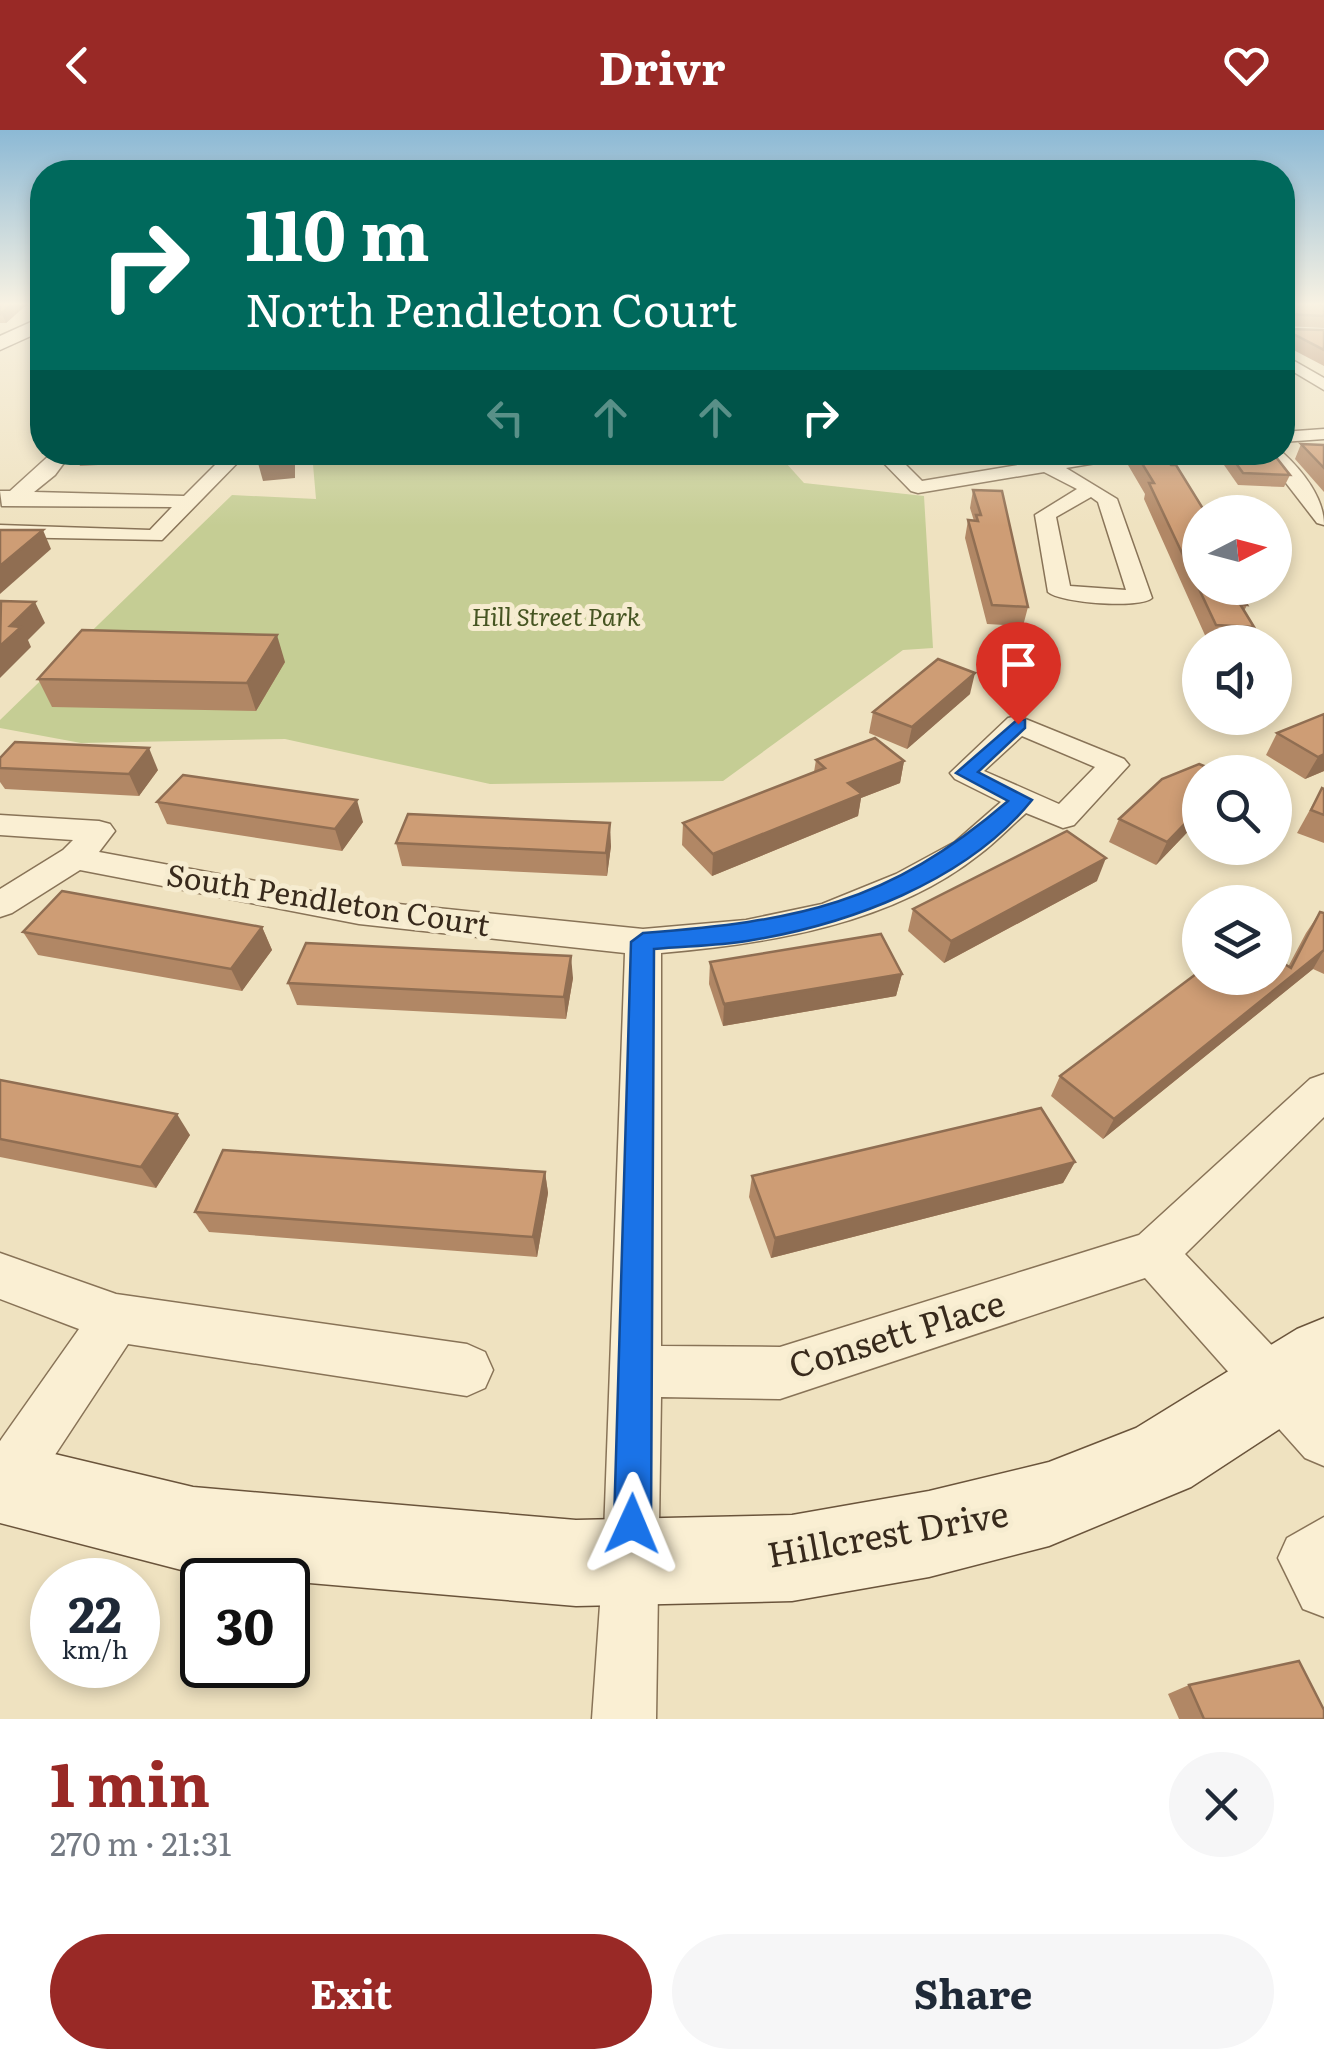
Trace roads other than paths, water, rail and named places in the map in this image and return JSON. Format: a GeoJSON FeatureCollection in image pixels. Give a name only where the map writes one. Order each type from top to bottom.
{"type":"FeatureCollection","features":[{"type":"Feature","properties":{"kind":"street"},"geometry":{"type":"LineString","coordinates":[[1295,435],[1324,434]]}},
{"type":"Feature","properties":{"kind":"street"},"geometry":{"type":"LineString","coordinates":[[5,501],[53,465]]}},
{"type":"Feature","properties":{"kind":"street"},"geometry":{"type":"LineString","coordinates":[[0,531],[154,536],[227,465]]}},
{"type":"Feature","properties":{"kind":"street"},"geometry":{"type":"LineString","coordinates":[[896,465],[918,486],[1065,465]]}},
{"type":"Feature","properties":{"kind":"street"},"geometry":{"type":"LineString","coordinates":[[1284,465],[1324,519]]}},
{"type":"Feature","properties":{"kind":"street"},"geometry":{"type":"LineString","coordinates":[[1051,468],[1092,489],[1108,499],[1140,598],[1060,592],[1045,515],[1092,489]]}},
{"type":"Feature","properties":{"kind":"street"},"geometry":{"type":"LineString","coordinates":[[5,501],[192,502]]}},
{"type":"Feature","properties":{"kind":"street","name":"South Pendleton Court"},"geometry":{"type":"LineString","coordinates":[[75,858],[358,912],[643,942],[746,933],[829,916],[908,882],[966,849],[1022,800]]}},
{"type":"Feature","properties":{"kind":"street"},"geometry":{"type":"LineString","coordinates":[[0,825],[99,831],[75,858],[0,905]]}},
{"type":"Feature","properties":{"kind":"street"},"geometry":{"type":"LineString","coordinates":[[624,1719],[632,1562],[643,942]]}},
{"type":"Feature","properties":{"kind":"street","name":"Consett Place"},"geometry":{"type":"LineString","coordinates":[[635,1372],[780,1373],[1153,1254],[1324,1092]]}},
{"type":"Feature","properties":{"kind":"street"},"geometry":{"type":"LineString","coordinates":[[1153,1254],[1308,1394]]}},
{"type":"Feature","properties":{"kind":"street"},"geometry":{"type":"LineString","coordinates":[[0,1276],[116,1318],[467,1370]]}},
{"type":"Feature","properties":{"kind":"street"},"geometry":{"type":"LineString","coordinates":[[1,1485],[116,1318]]}},
{"type":"Feature","properties":{"kind":"street","name":"Hillcrest Drive"},"geometry":{"type":"LineString","coordinates":[[1,1485],[193,1530],[576,1563],[792,1558],[930,1534],[1049,1504],[1308,1394]]}},
{"type":"Feature","properties":{"kind":"street"},"geometry":{"type":"LineString","coordinates":[[1324,1546],[1307,1558],[1324,1588]]}},
{"type":"Feature","properties":{"kind":"park label","name":"Hill Street Park"},"geometry":{"type":"Point","coordinates":[556,617]}}]}
